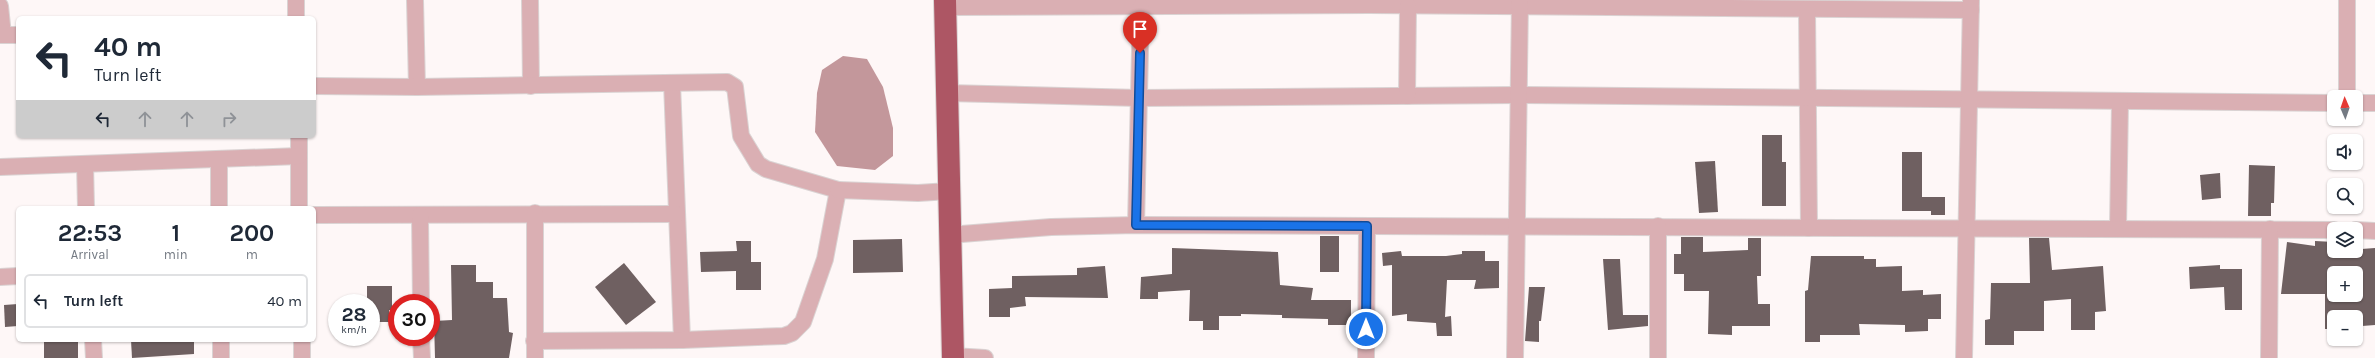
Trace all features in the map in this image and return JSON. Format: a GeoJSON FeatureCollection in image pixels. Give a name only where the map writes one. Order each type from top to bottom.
{"type":"FeatureCollection","features":[{"type":"Feature","properties":{"kind":"highway"},"geometry":{"type":"LineString","coordinates":[[946,3],[949,235],[953,357]]}},
{"type":"Feature","properties":{"kind":"street"},"geometry":{"type":"LineString","coordinates":[[296,0],[296,16]]}},
{"type":"Feature","properties":{"kind":"street"},"geometry":{"type":"LineString","coordinates":[[415,0],[417,87]]}},
{"type":"Feature","properties":{"kind":"street"},"geometry":{"type":"LineString","coordinates":[[530,0],[531,86]]}},
{"type":"Feature","properties":{"kind":"street"},"geometry":{"type":"LineString","coordinates":[[2347,0],[2347,90]]}},
{"type":"Feature","properties":{"kind":"street"},"geometry":{"type":"LineString","coordinates":[[946,3],[1141,7],[1369,2],[1408,6],[1520,4],[1697,4],[1807,9],[1971,5],[1968,227],[1964,358]]}},
{"type":"Feature","properties":{"kind":"street"},"geometry":{"type":"LineString","coordinates":[[1516,358],[1520,4]]}},
{"type":"Feature","properties":{"kind":"street"},"geometry":{"type":"LineString","coordinates":[[0,6],[7,35]]}},
{"type":"Feature","properties":{"kind":"street"},"geometry":{"type":"LineString","coordinates":[[1407,96],[1408,6]]}},
{"type":"Feature","properties":{"kind":"street"},"geometry":{"type":"LineString","coordinates":[[1136,225],[1141,7]]}},
{"type":"Feature","properties":{"kind":"street"},"geometry":{"type":"LineString","coordinates":[[1807,9],[1809,228]]}},
{"type":"Feature","properties":{"kind":"street"},"geometry":{"type":"LineString","coordinates":[[672,82],[682,340]]}},
{"type":"Feature","properties":{"kind":"street"},"geometry":{"type":"LineString","coordinates":[[316,86],[531,86],[727,82],[733,84],[736,92],[741,136],[758,164],[766,169],[838,190],[918,193],[949,191]]}},
{"type":"Feature","properties":{"kind":"street"},"geometry":{"type":"LineString","coordinates":[[947,92],[1139,98],[1519,95],[2327,103]]}},
{"type":"Feature","properties":{"kind":"street"},"geometry":{"type":"LineString","coordinates":[[2118,228],[2120,102]]}},
{"type":"Feature","properties":{"kind":"street"},"geometry":{"type":"LineString","coordinates":[[2363,103],[2375,103]]}},
{"type":"Feature","properties":{"kind":"street"},"geometry":{"type":"LineString","coordinates":[[299,138],[299,206]]}},
{"type":"Feature","properties":{"kind":"street"},"geometry":{"type":"LineString","coordinates":[[0,168],[85,164],[219,161],[299,156]]}},
{"type":"Feature","properties":{"kind":"street"},"geometry":{"type":"LineString","coordinates":[[219,161],[219,206]]}},
{"type":"Feature","properties":{"kind":"street"},"geometry":{"type":"LineString","coordinates":[[85,164],[86,206]]}},
{"type":"Feature","properties":{"kind":"street"},"geometry":{"type":"LineString","coordinates":[[534,341],[682,340],[784,336],[798,328],[803,322],[824,258],[838,190]]}},
{"type":"Feature","properties":{"kind":"street"},"geometry":{"type":"LineString","coordinates":[[316,215],[535,213],[676,214]]}},
{"type":"Feature","properties":{"kind":"street"},"geometry":{"type":"LineString","coordinates":[[535,213],[535,358]]}},
{"type":"Feature","properties":{"kind":"street"},"geometry":{"type":"LineString","coordinates":[[420,215],[421,294]]}},
{"type":"Feature","properties":{"kind":"street"},"geometry":{"type":"LineString","coordinates":[[949,235],[1051,227],[1136,225],[1658,226],[1809,228],[1968,227],[2327,230]]}},
{"type":"Feature","properties":{"kind":"street"},"geometry":{"type":"LineString","coordinates":[[1366,358],[1367,226]]}},
{"type":"Feature","properties":{"kind":"street"},"geometry":{"type":"LineString","coordinates":[[1658,226],[1658,358]]}},
{"type":"Feature","properties":{"kind":"street"},"geometry":{"type":"LineString","coordinates":[[2269,358],[2270,229]]}},
{"type":"Feature","properties":{"kind":"street"},"geometry":{"type":"LineString","coordinates":[[2363,230],[2375,231]]}},
{"type":"Feature","properties":{"kind":"street"},"geometry":{"type":"LineString","coordinates":[[0,277],[16,276]]}},
{"type":"Feature","properties":{"kind":"street"},"geometry":{"type":"LineString","coordinates":[[93,342],[94,358]]}},
{"type":"Feature","properties":{"kind":"street"},"geometry":{"type":"LineString","coordinates":[[221,342],[221,358]]}},
{"type":"Feature","properties":{"kind":"street"},"geometry":{"type":"LineString","coordinates":[[302,342],[302,358]]}},
{"type":"Feature","properties":{"kind":"street"},"geometry":{"type":"LineString","coordinates":[[421,346],[422,358]]}},
{"type":"Feature","properties":{"kind":"street"},"geometry":{"type":"LineString","coordinates":[[953,357],[985,358]]}},
{"type":"Feature","properties":{"kind":"shaded area"},"geometry":{"type":"Polygon","coordinates":[[[843,56],[867,59],[883,87],[893,128],[893,156],[875,170],[837,166],[815,132],[817,93],[822,70],[843,56]]]}},
{"type":"Feature","properties":{"kind":"building"},"geometry":{"type":"Polygon","coordinates":[[[1762,135],[1782,135],[1782,162],[1786,162],[1786,206],[1762,206],[1762,135]]]}},
{"type":"Feature","properties":{"kind":"building"},"geometry":{"type":"Polygon","coordinates":[[[1902,152],[1922,152],[1922,197],[1945,197],[1945,215],[1931,215],[1931,211],[1902,211],[1902,152]]]}},
{"type":"Feature","properties":{"kind":"building"},"geometry":{"type":"Polygon","coordinates":[[[1715,161],[1718,212],[1699,213],[1695,162],[1715,161]]]}},
{"type":"Feature","properties":{"kind":"building"},"geometry":{"type":"Polygon","coordinates":[[[2249,165],[2275,166],[2274,203],[2271,203],[2271,216],[2248,216],[2249,165]]]}},
{"type":"Feature","properties":{"kind":"building"},"geometry":{"type":"Polygon","coordinates":[[[2220,173],[2221,198],[2202,200],[2200,175],[2220,173]]]}},
{"type":"Feature","properties":{"kind":"building"},"geometry":{"type":"Polygon","coordinates":[[[1320,236],[1339,236],[1339,272],[1320,272],[1320,236]]]}},
{"type":"Feature","properties":{"kind":"building"},"geometry":{"type":"Polygon","coordinates":[[[1681,237],[1703,237],[1703,252],[1748,250],[1748,238],[1761,238],[1761,276],[1757,276],[1758,304],[1770,304],[1770,326],[1732,326],[1732,335],[1708,334],[1709,291],[1684,291],[1684,274],[1674,274],[1674,254],[1681,254],[1681,237]]]}},
{"type":"Feature","properties":{"kind":"building"},"geometry":{"type":"Polygon","coordinates":[[[2029,238],[2049,238],[2052,270],[2103,266],[2106,311],[2095,312],[2095,330],[2071,330],[2071,299],[2044,301],[2044,331],[2014,331],[2014,345],[1985,345],[1985,320],[1990,319],[1991,283],[2030,283],[2029,238]]]}},
{"type":"Feature","properties":{"kind":"building"},"geometry":{"type":"Polygon","coordinates":[[[902,239],[903,272],[853,273],[853,240],[902,239]]]}},
{"type":"Feature","properties":{"kind":"building"},"geometry":{"type":"Polygon","coordinates":[[[736,241],[751,241],[751,262],[761,262],[761,290],[736,290],[736,271],[701,272],[700,252],[737,251],[736,241]]]}},
{"type":"Feature","properties":{"kind":"building"},"geometry":{"type":"Polygon","coordinates":[[[2315,241],[2327,242],[2327,258],[2363,258],[2363,249],[2375,248],[2375,325],[2363,326],[2363,310],[2327,310],[2327,329],[2325,329],[2325,294],[2281,294],[2287,242],[2315,246],[2315,241]]]}},
{"type":"Feature","properties":{"kind":"building"},"geometry":{"type":"Polygon","coordinates":[[[1172,248],[1278,252],[1280,285],[1313,288],[1311,300],[1351,300],[1351,325],[1328,325],[1328,319],[1282,318],[1282,315],[1241,314],[1241,316],[1219,316],[1219,330],[1203,330],[1203,321],[1189,321],[1190,290],[1158,292],[1158,299],[1140,299],[1141,277],[1172,274],[1172,248]]]}},
{"type":"Feature","properties":{"kind":"building"},"geometry":{"type":"Polygon","coordinates":[[[1401,251],[1402,256],[1446,256],[1462,254],[1462,251],[1485,251],[1485,261],[1499,261],[1499,288],[1474,289],[1476,280],[1447,280],[1445,317],[1451,316],[1452,336],[1437,336],[1436,323],[1407,321],[1407,314],[1392,316],[1392,265],[1383,266],[1382,253],[1401,251]]]}},
{"type":"Feature","properties":{"kind":"building"},"geometry":{"type":"Polygon","coordinates":[[[1811,256],[1864,256],[1864,259],[1876,259],[1876,267],[1902,266],[1902,291],[1923,290],[1923,295],[1941,294],[1941,319],[1928,319],[1928,331],[1905,332],[1905,325],[1859,324],[1860,335],[1820,335],[1820,342],[1805,342],[1805,291],[1808,290],[1811,256]]]}},
{"type":"Feature","properties":{"kind":"building"},"geometry":{"type":"Polygon","coordinates":[[[1603,259],[1620,259],[1623,315],[1648,315],[1648,326],[1608,330],[1603,259]]]}},
{"type":"Feature","properties":{"kind":"building"},"geometry":{"type":"Polygon","coordinates":[[[624,263],[656,302],[626,325],[595,287],[624,263]]]}},
{"type":"Feature","properties":{"kind":"building"},"geometry":{"type":"Polygon","coordinates":[[[451,265],[476,265],[476,282],[493,282],[493,298],[507,298],[509,332],[513,333],[509,358],[435,358],[435,346],[440,346],[440,321],[452,320],[451,265]]]}},
{"type":"Feature","properties":{"kind":"building"},"geometry":{"type":"Polygon","coordinates":[[[2220,265],[2220,269],[2242,269],[2242,310],[2225,310],[2224,287],[2190,289],[2189,267],[2220,265]]]}},
{"type":"Feature","properties":{"kind":"building"},"geometry":{"type":"Polygon","coordinates":[[[1105,266],[1108,298],[1025,297],[1026,306],[1010,308],[1010,317],[989,317],[989,289],[1012,288],[1012,276],[1077,275],[1077,268],[1105,266]]]}},
{"type":"Feature","properties":{"kind":"building"},"geometry":{"type":"Polygon","coordinates":[[[367,286],[392,286],[392,294],[388,294],[388,322],[380,322],[380,294],[367,294],[367,286]]]}},
{"type":"Feature","properties":{"kind":"building"},"geometry":{"type":"Polygon","coordinates":[[[1529,287],[1545,287],[1541,321],[1539,321],[1539,342],[1525,341],[1529,287]]]}},
{"type":"Feature","properties":{"kind":"building"},"geometry":{"type":"Polygon","coordinates":[[[16,304],[16,326],[5,327],[4,305],[16,304]]]}},
{"type":"Feature","properties":{"kind":"building"},"geometry":{"type":"Polygon","coordinates":[[[44,342],[78,342],[78,358],[44,358],[44,342]]]}},
{"type":"Feature","properties":{"kind":"building"},"geometry":{"type":"Polygon","coordinates":[[[131,342],[194,342],[194,354],[132,358],[131,342]]]}},
{"type":"Feature","properties":{"kind":"route"},"geometry":{"type":"LineString","coordinates":[[1140,53],[1136,225],[1367,226],[1366,329]]}}]}
